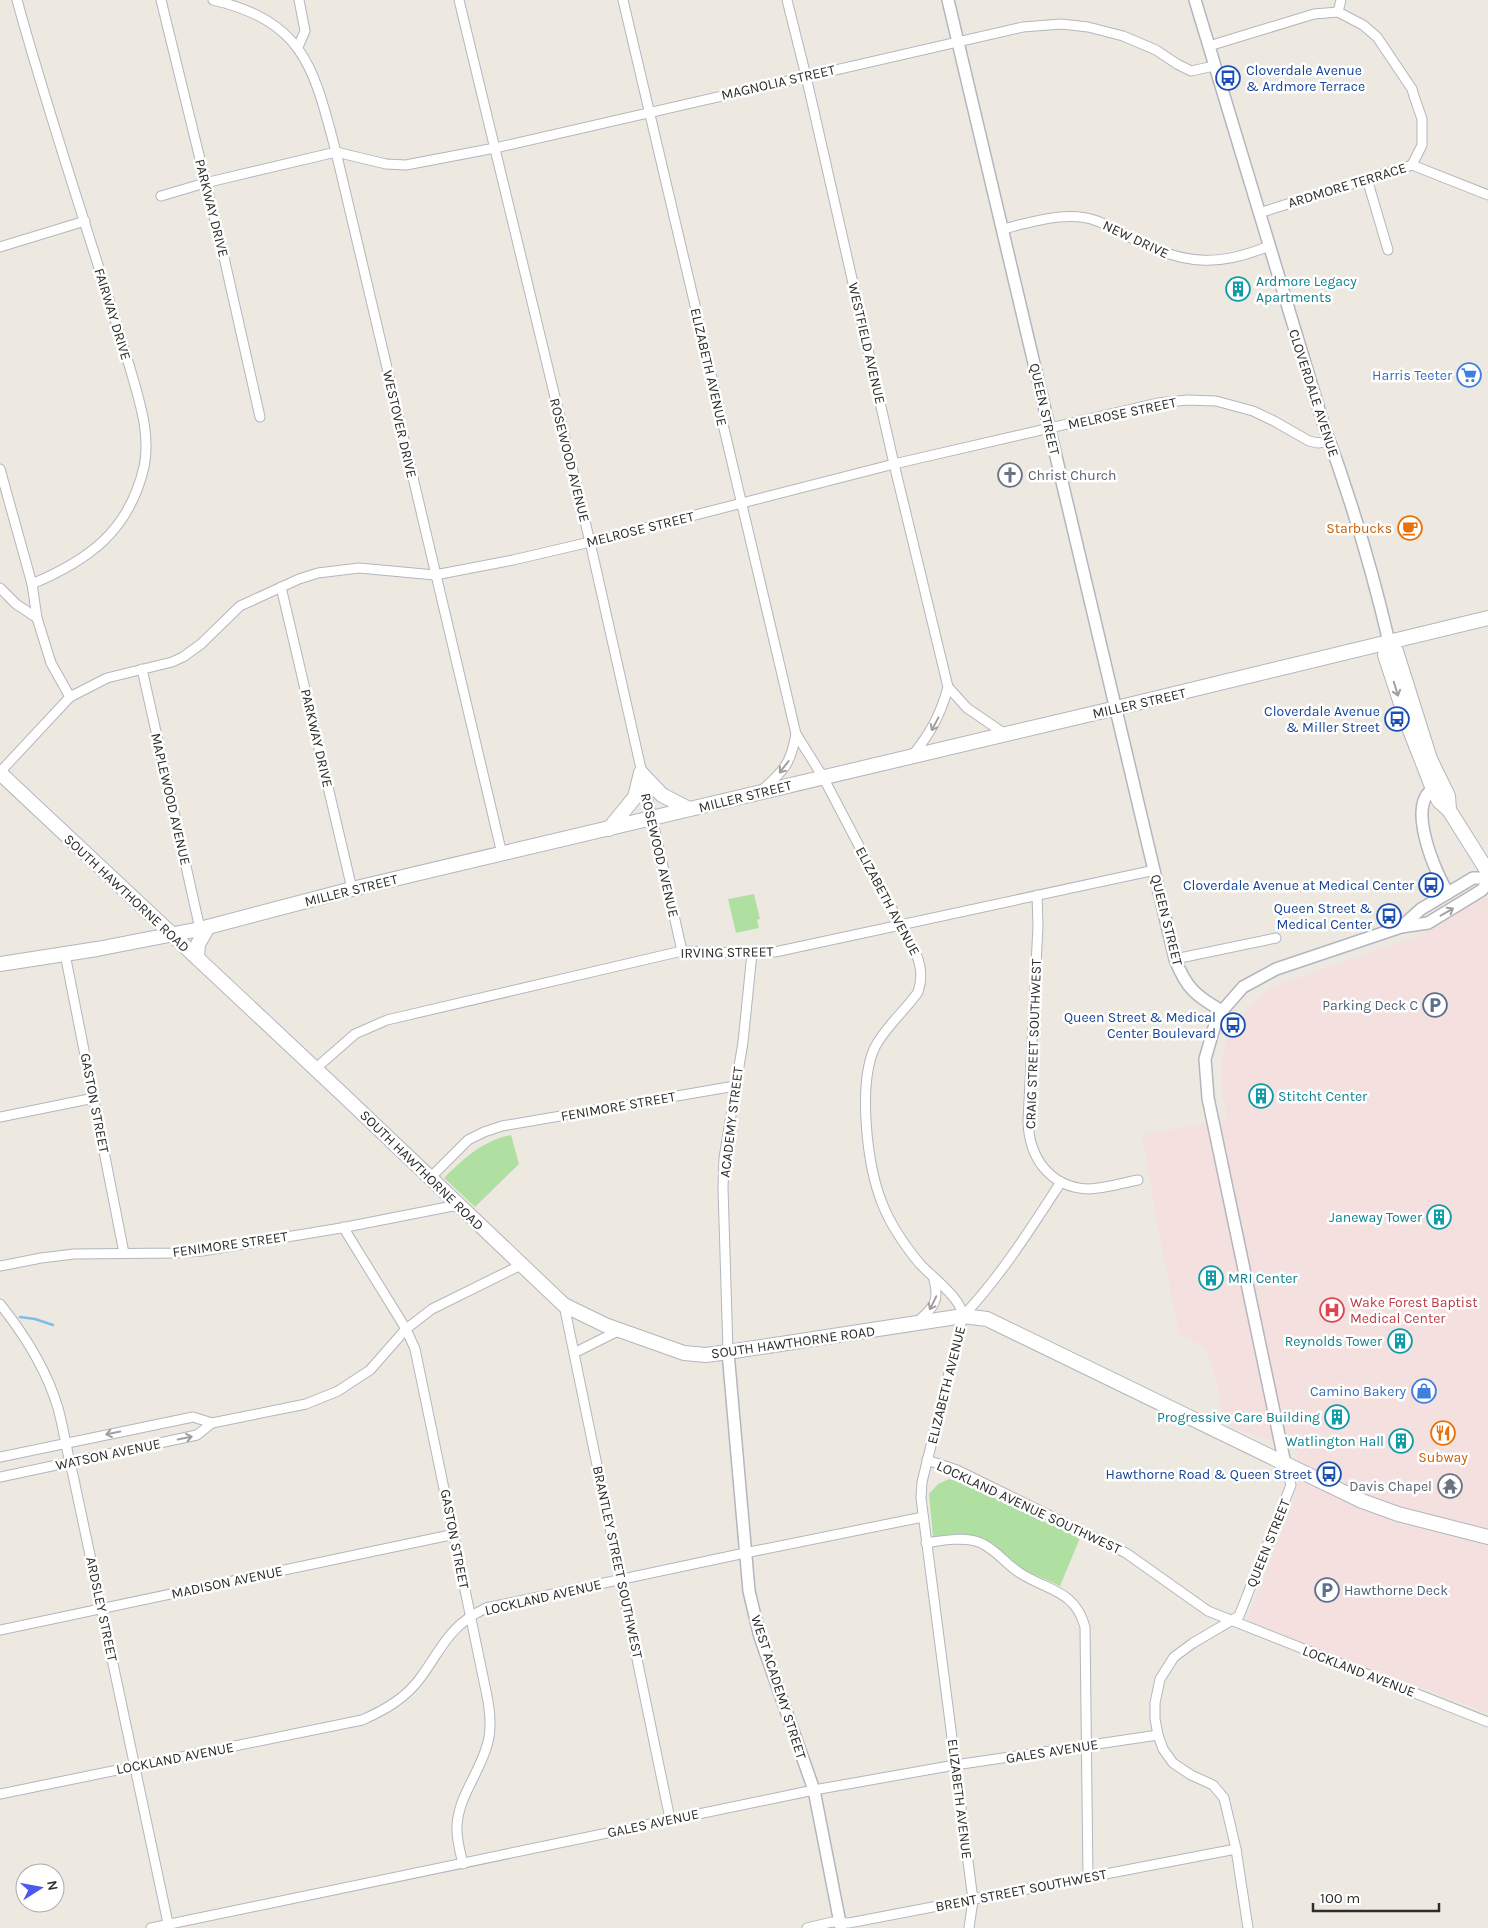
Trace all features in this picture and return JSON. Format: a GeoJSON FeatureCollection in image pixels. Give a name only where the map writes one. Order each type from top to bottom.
{"type":"FeatureCollection","features":[{"type":"Feature","properties":{"kind":"main road","name":"MILLER STREET"},"geometry":{"type":"LineString","coordinates":[[0,964],[66,954],[204,928],[352,889],[1006,735],[1488,618]]}},
{"type":"Feature","properties":{"kind":"main road"},"geometry":{"type":"LineString","coordinates":[[1404,674],[1405,656],[1408,647],[1428,632]]}},
{"type":"Feature","properties":{"kind":"main road","name":"CLOVERDALE AVENUE"},"geometry":{"type":"LineString","coordinates":[[1389,642],[1396,651],[1430,759],[1448,796],[1449,810]]}},
{"type":"Feature","properties":{"kind":"main road","name":"CLOVERDALE AVENUE"},"geometry":{"type":"LineString","coordinates":[[1389,642],[1385,655],[1408,725],[1433,789],[1439,801],[1449,810],[1488,872]]}},
{"type":"Feature","properties":{"kind":"main road","name":"SOUTH HAWTHORNE ROAD"},"geometry":{"type":"LineString","coordinates":[[0,772],[564,1305],[621,1330],[684,1353],[706,1355],[962,1316],[987,1319],[1379,1508],[1488,1538]]}},
{"type":"Feature","properties":{"kind":"main road"},"geometry":{"type":"LineString","coordinates":[[642,773],[662,795],[689,810]]}},
{"type":"Feature","properties":{"kind":"main road"},"geometry":{"type":"LineString","coordinates":[[609,828],[635,797],[642,773]]}},
{"type":"Feature","properties":{"kind":"main road"},"geometry":{"type":"LineString","coordinates":[[143,940],[147,929],[148,912]]}},
{"type":"Feature","properties":{"kind":"main road"},"geometry":{"type":"LineString","coordinates":[[197,958],[199,942],[204,928]]}},
{"type":"Feature","properties":{"kind":"street","name":"FAIRWAY DRIVE"},"geometry":{"type":"LineString","coordinates":[[17,0],[38,76],[85,221],[137,394],[144,421],[146,451],[139,485],[130,507],[118,526],[102,543],[80,560],[61,572],[32,584]]}},
{"type":"Feature","properties":{"kind":"street","name":"PARKWAY DRIVE"},"geometry":{"type":"LineString","coordinates":[[161,0],[260,417]]}},
{"type":"Feature","properties":{"kind":"street"},"geometry":{"type":"LineString","coordinates":[[213,0],[259,15],[283,30],[298,48],[305,31],[299,0]]}},
{"type":"Feature","properties":{"kind":"street","name":"ROSEWOOD AVENUE"},"geometry":{"type":"LineString","coordinates":[[459,0],[590,542],[682,950]]}},
{"type":"Feature","properties":{"kind":"street","name":"ELIZABETH AVENUE"},"geometry":{"type":"LineString","coordinates":[[623,0],[796,734],[823,777],[918,958],[921,973],[920,984],[912,1001],[886,1031],[874,1050],[867,1084],[866,1122],[869,1149],[881,1202],[899,1236],[933,1278],[952,1295],[962,1308],[962,1316],[922,1482],[921,1498],[973,1900],[969,1928]]}},
{"type":"Feature","properties":{"kind":"street","name":"WESTFIELD AVENUE"},"geometry":{"type":"LineString","coordinates":[[786,0],[806,76],[894,464],[948,687],[943,707],[935,725],[912,756]]}},
{"type":"Feature","properties":{"kind":"street","name":"QUEEN STREET"},"geometry":{"type":"LineString","coordinates":[[948,0],[1175,959],[1181,975],[1192,991],[1222,1011],[1216,1021],[1205,1058],[1208,1098],[1291,1485],[1239,1616],[1193,1643],[1174,1657],[1160,1679],[1155,1703],[1155,1719],[1163,1749],[1173,1763],[1191,1775],[1213,1785],[1220,1791],[1227,1806],[1236,1849],[1248,1928]]}},
{"type":"Feature","properties":{"kind":"street","name":"CLOVERDALE AVENUE"},"geometry":{"type":"LineString","coordinates":[[1194,0],[1377,594],[1389,642]]}},
{"type":"Feature","properties":{"kind":"street"},"geometry":{"type":"LineString","coordinates":[[1209,46],[1290,20],[1314,14],[1338,12],[1341,0]]}},
{"type":"Feature","properties":{"kind":"street","name":"ARDMORE TERRACE"},"geometry":{"type":"LineString","coordinates":[[1259,213],[1412,165],[1422,145],[1422,119],[1412,89],[1377,37],[1363,25],[1338,12]]}},
{"type":"Feature","properties":{"kind":"street","name":"MAGNOLIA STREET"},"geometry":{"type":"LineString","coordinates":[[336,152],[386,164],[406,165],[495,148],[1023,27],[1061,24],[1088,27],[1123,36],[1156,50],[1191,71],[1214,66]]}},
{"type":"Feature","properties":{"kind":"street","name":"WESTOVER DRIVE"},"geometry":{"type":"LineString","coordinates":[[298,48],[319,88],[336,152],[502,854]]}},
{"type":"Feature","properties":{"kind":"street"},"geometry":{"type":"LineString","coordinates":[[161,196],[205,183],[336,152]]}},
{"type":"Feature","properties":{"kind":"street"},"geometry":{"type":"LineString","coordinates":[[1412,165],[1488,195]]}},
{"type":"Feature","properties":{"kind":"street"},"geometry":{"type":"LineString","coordinates":[[1367,180],[1388,250]]}},
{"type":"Feature","properties":{"kind":"street","name":"NEW DRIVE"},"geometry":{"type":"LineString","coordinates":[[1003,229],[1068,216],[1096,220],[1172,256],[1196,260],[1234,259],[1269,246]]}},
{"type":"Feature","properties":{"kind":"street"},"geometry":{"type":"LineString","coordinates":[[0,247],[85,221]]}},
{"type":"Feature","properties":{"kind":"street","name":"MELROSE STREET"},"geometry":{"type":"LineString","coordinates":[[0,772],[70,697],[107,678],[183,657],[201,644],[240,606],[281,587],[318,573],[339,569],[380,569],[435,575],[590,542],[894,464],[1178,400],[1216,401],[1253,412],[1274,421],[1309,441],[1318,443],[1329,441]]}},
{"type":"Feature","properties":{"kind":"street"},"geometry":{"type":"LineString","coordinates":[[0,470],[32,584],[37,618],[52,663],[70,697]]}},
{"type":"Feature","properties":{"kind":"street","name":"PARKWAY DRIVE"},"geometry":{"type":"LineString","coordinates":[[281,587],[352,889]]}},
{"type":"Feature","properties":{"kind":"street"},"geometry":{"type":"LineString","coordinates":[[0,588],[16,604],[37,618]]}},
{"type":"Feature","properties":{"kind":"street","name":"MAPLEWOOD AVENUE"},"geometry":{"type":"LineString","coordinates":[[142,669],[204,928]]}},
{"type":"Feature","properties":{"kind":"street","name":"WESTFIELD AVENUE"},"geometry":{"type":"LineString","coordinates":[[948,687],[967,708],[1006,735]]}},
{"type":"Feature","properties":{"kind":"street","name":"ELIZABETH AVENUE"},"geometry":{"type":"LineString","coordinates":[[759,792],[776,778],[790,759],[796,734]]}},
{"type":"Feature","properties":{"kind":"street"},"geometry":{"type":"LineString","coordinates":[[1433,789],[1424,798],[1423,822],[1430,855],[1437,874],[1448,894]]}},
{"type":"Feature","properties":{"kind":"street","name":"IRVING STREET"},"geometry":{"type":"LineString","coordinates":[[315,1069],[355,1034],[388,1020],[682,950],[775,952],[1155,870]]}},
{"type":"Feature","properties":{"kind":"street"},"geometry":{"type":"LineString","coordinates":[[1401,927],[1421,909],[1473,878],[1488,878]]}},
{"type":"Feature","properties":{"kind":"street"},"geometry":{"type":"LineString","coordinates":[[1222,1011],[1244,987],[1276,969],[1401,927],[1428,923],[1482,890],[1488,882]]}},
{"type":"Feature","properties":{"kind":"street","name":"CRAIG STREET SOUTHWEST"},"geometry":{"type":"LineString","coordinates":[[1037,895],[1038,926],[1029,1136],[1037,1160],[1061,1182],[1087,1189],[1138,1180]]}},
{"type":"Feature","properties":{"kind":"street"},"geometry":{"type":"LineString","coordinates":[[1175,959],[1276,938]]}},
{"type":"Feature","properties":{"kind":"street","name":"ACADEMY STREET"},"geometry":{"type":"LineString","coordinates":[[728,1352],[723,1188],[724,1158],[743,1042],[752,953]]}},
{"type":"Feature","properties":{"kind":"street","name":"GASTON STREET"},"geometry":{"type":"LineString","coordinates":[[66,954],[124,1253]]}},
{"type":"Feature","properties":{"kind":"street","name":"FENIMORE STREET"},"geometry":{"type":"LineString","coordinates":[[430,1178],[468,1140],[502,1126],[735,1086]]}},
{"type":"Feature","properties":{"kind":"street"},"geometry":{"type":"LineString","coordinates":[[0,1117],[94,1098]]}},
{"type":"Feature","properties":{"kind":"street"},"geometry":{"type":"LineString","coordinates":[[962,1316],[985,1291],[1028,1232],[1061,1182]]}},
{"type":"Feature","properties":{"kind":"street","name":"FENIMORE STREET"},"geometry":{"type":"LineString","coordinates":[[0,1266],[54,1256],[202,1251],[458,1205]]}},
{"type":"Feature","properties":{"kind":"street","name":"GASTON STREET"},"geometry":{"type":"LineString","coordinates":[[342,1227],[406,1329],[415,1349],[455,1534],[487,1696],[490,1730],[485,1752],[468,1787],[459,1813],[457,1836],[463,1864]]}},
{"type":"Feature","properties":{"kind":"street","name":"WATSON AVENUE"},"geometry":{"type":"LineString","coordinates":[[0,1477],[197,1435],[212,1423],[306,1404],[338,1391],[370,1370],[406,1329],[432,1309],[521,1265]]}},
{"type":"Feature","properties":{"kind":"street"},"geometry":{"type":"LineString","coordinates":[[916,1323],[935,1303],[937,1293],[933,1278]]}},
{"type":"Feature","properties":{"kind":"street","name":"ARDSLEY STREET"},"geometry":{"type":"LineString","coordinates":[[0,1304],[14,1321],[33,1353],[57,1406],[169,1926]]}},
{"type":"Feature","properties":{"kind":"street","name":"BRANTLEY STREET SOUTHWEST"},"geometry":{"type":"LineString","coordinates":[[564,1305],[670,1819]]}},
{"type":"Feature","properties":{"kind":"street"},"geometry":{"type":"LineString","coordinates":[[574,1353],[621,1330]]}},
{"type":"Feature","properties":{"kind":"street","name":"WEST ACADEMY STREET"},"geometry":{"type":"LineString","coordinates":[[728,1352],[749,1591],[760,1637],[814,1790],[841,1926]]}},
{"type":"Feature","properties":{"kind":"street","name":"WATSON AVENUE"},"geometry":{"type":"LineString","coordinates":[[0,1457],[193,1417],[212,1423]]}},
{"type":"Feature","properties":{"kind":"street","name":"LOCKLAND AVENUE SOUTHWEST"},"geometry":{"type":"LineString","coordinates":[[928,1460],[957,1470],[1126,1553],[1208,1611],[1230,1621]]}},
{"type":"Feature","properties":{"kind":"street","name":"LOCKLAND AVENUE"},"geometry":{"type":"LineString","coordinates":[[0,1794],[362,1720],[380,1712],[406,1694],[421,1678],[447,1636],[470,1615],[486,1608],[923,1517]]}},
{"type":"Feature","properties":{"kind":"street","name":"MADISON AVENUE"},"geometry":{"type":"LineString","coordinates":[[0,1630],[455,1534]]}},
{"type":"Feature","properties":{"kind":"street"},"geometry":{"type":"LineString","coordinates":[[926,1543],[964,1540],[983,1544],[1020,1573],[1064,1596],[1073,1603],[1082,1616],[1085,1627],[1088,1877]]}},
{"type":"Feature","properties":{"kind":"street","name":"LOCKLAND AVENUE"},"geometry":{"type":"LineString","coordinates":[[1230,1621],[1488,1722]]}},
{"type":"Feature","properties":{"kind":"street","name":"GALES AVENUE"},"geometry":{"type":"LineString","coordinates":[[151,1928],[169,1926],[814,1790],[955,1765],[1158,1735]]}},
{"type":"Feature","properties":{"kind":"street","name":"BRENT STREET SOUTHWEST"},"geometry":{"type":"LineString","coordinates":[[807,1928],[832,1922],[841,1926],[1236,1849]]}},
{"type":"Feature","properties":{"kind":"shaded area","name":"Wake Forest Baptist Medical Center"},"geometry":{"type":"Polygon","coordinates":[[[1488,898],[1488,1713],[1247,1621],[1297,1492],[1297,1454],[1291,1441],[1267,1440],[1225,1425],[1214,1371],[1206,1348],[1179,1334],[1142,1134],[1227,1120],[1221,1082],[1223,1053],[1229,1029],[1269,988],[1417,936],[1482,899],[1488,898]]]}},
{"type":"Feature","properties":{"kind":"green space"},"geometry":{"type":"Polygon","coordinates":[[[754,894],[760,919],[757,920],[759,928],[736,933],[728,899],[754,894]]]}},
{"type":"Feature","properties":{"kind":"green space"},"geometry":{"type":"Polygon","coordinates":[[[511,1135],[519,1164],[475,1207],[444,1178],[474,1151],[491,1141],[511,1135]]]}},
{"type":"Feature","properties":{"kind":"green space"},"geometry":{"type":"Polygon","coordinates":[[[949,1479],[960,1482],[1080,1538],[1060,1586],[1022,1568],[993,1545],[979,1538],[964,1535],[933,1537],[929,1494],[938,1484],[949,1479]]]}},
{"type":"Feature","properties":{"kind":"waterway"},"geometry":{"type":"LineString","coordinates":[[20,1317],[35,1319],[53,1325]]}},
{"type":"Feature","properties":{"kind":"place","name":"Cloverdale Avenue & Ardmore Terrace"},"geometry":{"type":"Point","coordinates":[1228,78]}},
{"type":"Feature","properties":{"kind":"place","name":"Ardmore Legacy Apartments"},"geometry":{"type":"Point","coordinates":[1238,289]}},
{"type":"Feature","properties":{"kind":"place","name":"Harris Teeter"},"geometry":{"type":"Point","coordinates":[1469,375]}},
{"type":"Feature","properties":{"kind":"place","name":"Christ Church"},"geometry":{"type":"Point","coordinates":[1010,475]}},
{"type":"Feature","properties":{"kind":"place","name":"Starbucks"},"geometry":{"type":"Point","coordinates":[1410,528]}},
{"type":"Feature","properties":{"kind":"place","name":"Cloverdale Avenue & Miller Street"},"geometry":{"type":"Point","coordinates":[1397,719]}},
{"type":"Feature","properties":{"kind":"place","name":"Cloverdale Avenue at Medical Center"},"geometry":{"type":"Point","coordinates":[1431,885]}},
{"type":"Feature","properties":{"kind":"place","name":"Queen Street & Medical Center"},"geometry":{"type":"Point","coordinates":[1389,916]}},
{"type":"Feature","properties":{"kind":"place","name":"Parking Deck C"},"geometry":{"type":"Point","coordinates":[1435,1005]}},
{"type":"Feature","properties":{"kind":"place","name":"Queen Street & Medical Center Boulevard"},"geometry":{"type":"Point","coordinates":[1233,1025]}},
{"type":"Feature","properties":{"kind":"place","name":"Stitcht Center"},"geometry":{"type":"Point","coordinates":[1261,1096]}},
{"type":"Feature","properties":{"kind":"place","name":"Janeway Tower"},"geometry":{"type":"Point","coordinates":[1439,1217]}},
{"type":"Feature","properties":{"kind":"place","name":"MRI Center"},"geometry":{"type":"Point","coordinates":[1211,1278]}},
{"type":"Feature","properties":{"kind":"place","name":"Wake Forest Baptist Medical Center"},"geometry":{"type":"Point","coordinates":[1332,1310]}},
{"type":"Feature","properties":{"kind":"place","name":"Reynolds Tower"},"geometry":{"type":"Point","coordinates":[1400,1341]}},
{"type":"Feature","properties":{"kind":"place","name":"Camino Bakery"},"geometry":{"type":"Point","coordinates":[1424,1391]}},
{"type":"Feature","properties":{"kind":"place","name":"Progressive Care Building"},"geometry":{"type":"Point","coordinates":[1337,1417]}},
{"type":"Feature","properties":{"kind":"place","name":"Subway"},"geometry":{"type":"Point","coordinates":[1443,1433]}},
{"type":"Feature","properties":{"kind":"place","name":"Watlington Hall"},"geometry":{"type":"Point","coordinates":[1401,1441]}},
{"type":"Feature","properties":{"kind":"place","name":"Hawthorne Road & Queen Street"},"geometry":{"type":"Point","coordinates":[1329,1474]}},
{"type":"Feature","properties":{"kind":"place","name":"Davis Chapel"},"geometry":{"type":"Point","coordinates":[1450,1486]}},
{"type":"Feature","properties":{"kind":"place","name":"Hawthorne Deck"},"geometry":{"type":"Point","coordinates":[1327,1590]}}]}
